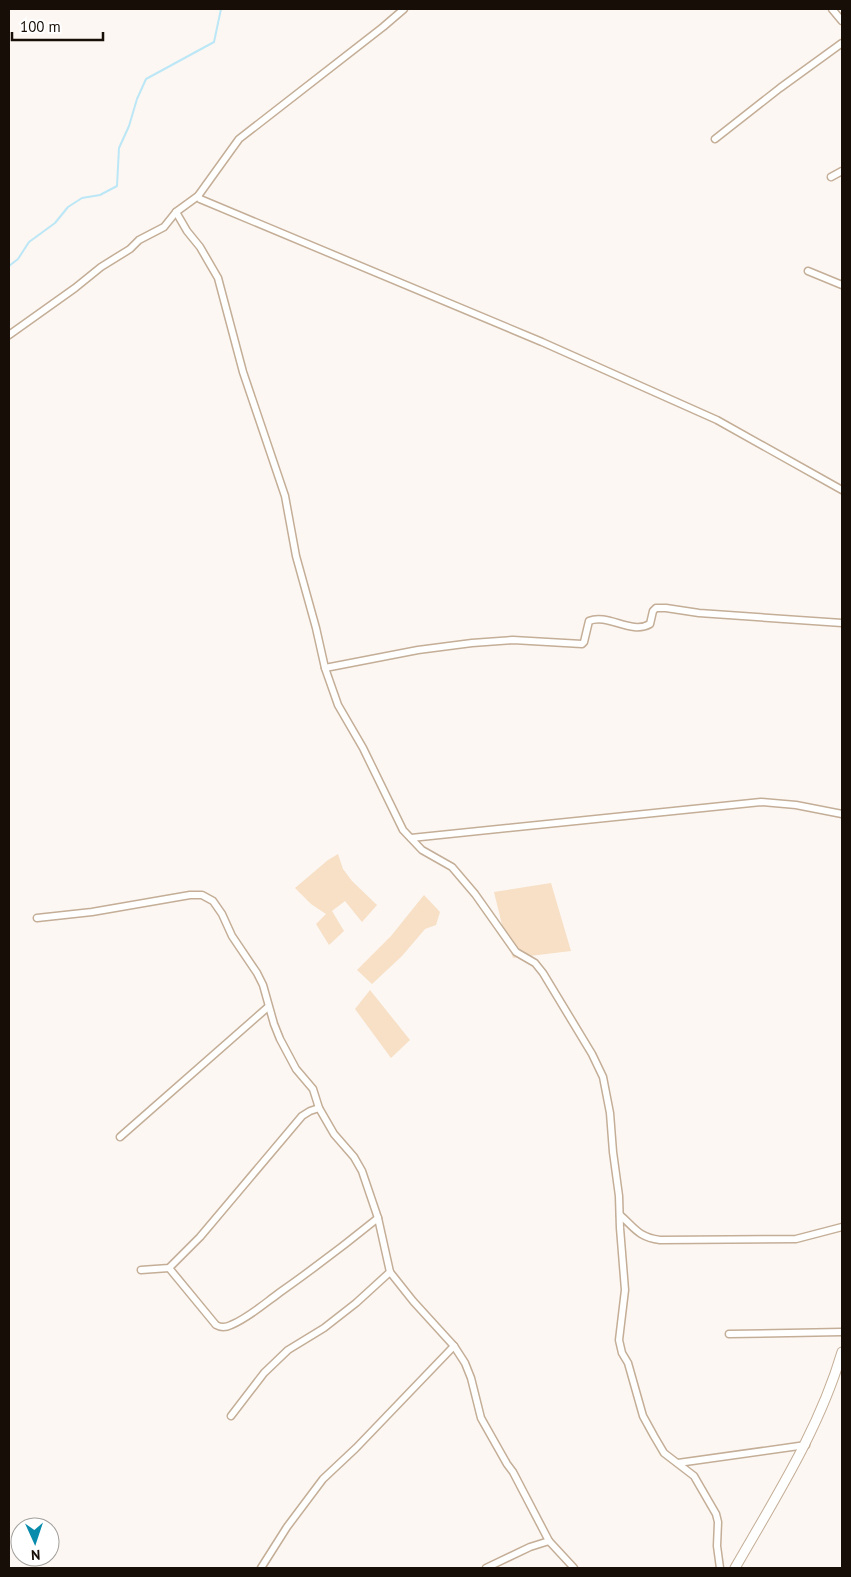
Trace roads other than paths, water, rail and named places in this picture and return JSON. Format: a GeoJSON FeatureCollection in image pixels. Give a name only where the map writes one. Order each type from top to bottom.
{"type":"FeatureCollection","features":[{"type":"Feature","properties":{"kind":"street"},"geometry":{"type":"LineString","coordinates":[[9,335],[76,288],[100,267],[130,249],[139,240],[164,227],[176,212],[198,196],[239,139],[384,27],[404,9]]}},
{"type":"Feature","properties":{"kind":"street"},"geometry":{"type":"LineString","coordinates":[[832,9],[842,21]]}},
{"type":"Feature","properties":{"kind":"street"},"geometry":{"type":"LineString","coordinates":[[715,139],[842,43]]}},
{"type":"Feature","properties":{"kind":"street"},"geometry":{"type":"LineString","coordinates":[[831,177],[842,171]]}},
{"type":"Feature","properties":{"kind":"street"},"geometry":{"type":"LineString","coordinates":[[198,196],[200,199],[533,338],[717,420],[842,490]]}},
{"type":"Feature","properties":{"kind":"street"},"geometry":{"type":"LineString","coordinates":[[176,212],[218,278],[243,372],[285,496],[296,556],[325,668],[338,704],[363,748],[403,830],[422,850],[452,867],[475,894],[516,952],[536,963],[592,1054],[603,1077],[610,1112],[613,1152],[620,1196],[625,1290],[619,1345],[628,1363],[644,1416],[664,1453],[694,1476],[716,1514],[720,1568]]}},
{"type":"Feature","properties":{"kind":"street"},"geometry":{"type":"LineString","coordinates":[[808,271],[842,286]]}},
{"type":"Feature","properties":{"kind":"street"},"geometry":{"type":"LineString","coordinates":[[325,668],[418,650],[472,643],[513,640],[582,644],[589,621],[593,619],[605,619],[631,626],[646,626],[650,624],[653,611],[659,608],[699,613],[842,623]]}},
{"type":"Feature","properties":{"kind":"street"},"geometry":{"type":"LineString","coordinates":[[411,838],[761,802],[796,805],[842,814]]}},
{"type":"Feature","properties":{"kind":"street"},"geometry":{"type":"LineString","coordinates":[[37,918],[92,912],[202,895],[213,901],[222,914],[232,936],[257,973],[280,1039],[296,1069],[313,1089],[319,1108],[334,1134],[354,1157],[362,1171],[378,1218],[390,1272],[413,1301],[454,1346],[465,1363],[471,1378],[481,1418],[507,1464],[514,1472],[549,1541],[574,1568]]}},
{"type":"Feature","properties":{"kind":"street"},"geometry":{"type":"LineString","coordinates":[[120,1137],[268,1007]]}},
{"type":"Feature","properties":{"kind":"street"},"geometry":{"type":"LineString","coordinates":[[141,1270],[169,1268],[200,1237],[302,1116],[319,1108]]}},
{"type":"Feature","properties":{"kind":"street"},"geometry":{"type":"LineString","coordinates":[[620,1215],[640,1234],[647,1238],[660,1240],[796,1239],[842,1228]]}},
{"type":"Feature","properties":{"kind":"street"},"geometry":{"type":"LineString","coordinates":[[169,1268],[216,1325],[226,1327],[274,1297],[334,1254],[378,1218]]}},
{"type":"Feature","properties":{"kind":"street"},"geometry":{"type":"LineString","coordinates":[[231,1416],[264,1373],[288,1350],[324,1328],[356,1303],[390,1272]]}},
{"type":"Feature","properties":{"kind":"street"},"geometry":{"type":"LineString","coordinates":[[729,1334],[842,1332]]}},
{"type":"Feature","properties":{"kind":"street"},"geometry":{"type":"LineString","coordinates":[[261,1568],[287,1527],[323,1479],[356,1448],[454,1346]]}},
{"type":"Feature","properties":{"kind":"street"},"geometry":{"type":"LineString","coordinates":[[735,1568],[806,1445],[842,1352]]}},
{"type":"Feature","properties":{"kind":"street"},"geometry":{"type":"LineString","coordinates":[[678,1463],[806,1445]]}},
{"type":"Feature","properties":{"kind":"street"},"geometry":{"type":"LineString","coordinates":[[486,1568],[549,1541]]}},
{"type":"Feature","properties":{"kind":"waterway"},"geometry":{"type":"LineString","coordinates":[[9,266],[18,259],[29,242],[55,223],[68,207],[82,198],[100,195],[117,186],[119,148],[146,79],[214,42],[221,9]]}}]}
